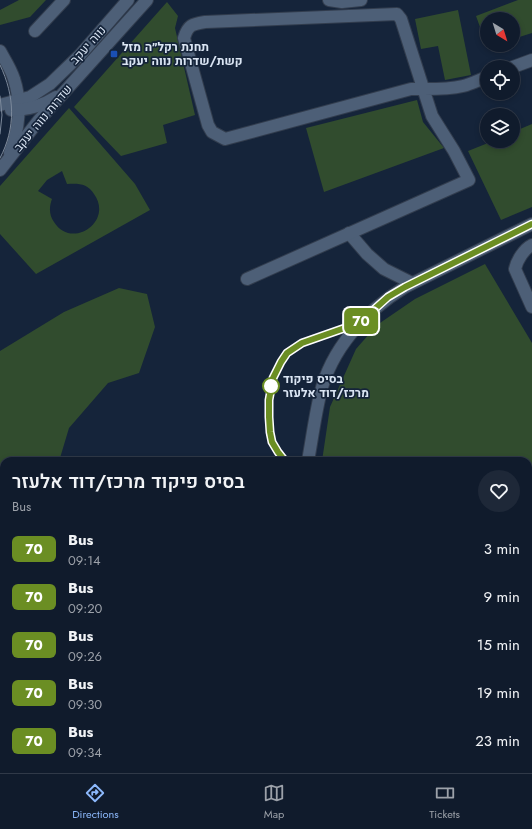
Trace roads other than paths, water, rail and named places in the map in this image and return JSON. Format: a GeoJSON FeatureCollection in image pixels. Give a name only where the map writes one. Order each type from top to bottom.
{"type":"FeatureCollection","features":[{"type":"Feature","properties":{"kind":"street"},"geometry":{"type":"LineString","coordinates":[[35,32],[64,0]]}},
{"type":"Feature","properties":{"kind":"street","name":"נווה יעקב"},"geometry":{"type":"LineString","coordinates":[[45,88],[56,80],[80,55],[128,0]]}},
{"type":"Feature","properties":{"kind":"street","name":"נווה יעקב"},"geometry":{"type":"LineString","coordinates":[[75,82],[147,0]]}},
{"type":"Feature","properties":{"kind":"street"},"geometry":{"type":"LineString","coordinates":[[329,0],[342,2],[360,0]]}},
{"type":"Feature","properties":{"kind":"street"},"geometry":{"type":"LineString","coordinates":[[247,280],[469,180],[454,151],[432,116],[424,89],[402,18],[397,14],[205,22],[194,24],[187,28],[184,38],[208,126],[212,132],[225,139],[411,89],[424,89],[444,89],[464,86],[480,80]]}},
{"type":"Feature","properties":{"kind":"street"},"geometry":{"type":"LineString","coordinates":[[0,51],[16,85],[18,105]]}},
{"type":"Feature","properties":{"kind":"street"},"geometry":{"type":"LineString","coordinates":[[520,64],[532,60]]}},
{"type":"Feature","properties":{"kind":"street"},"geometry":{"type":"LineString","coordinates":[[12,74],[19,83],[25,87],[45,88]]}},
{"type":"Feature","properties":{"kind":"street","name":"שדרות נווה יעקב"},"geometry":{"type":"LineString","coordinates":[[0,105],[18,105],[33,108],[48,102],[61,94],[75,82]]}},
{"type":"Feature","properties":{"kind":"street","name":"שדרות נווה יעקב"},"geometry":{"type":"LineString","coordinates":[[1,169],[35,125],[75,82]]}},
{"type":"Feature","properties":{"kind":"street","name":"שדרות נווה יעקב"},"geometry":{"type":"LineString","coordinates":[[0,109],[18,105],[45,88]]}},
{"type":"Feature","properties":{"kind":"street","name":"שדרות נווה יעקב"},"geometry":{"type":"LineString","coordinates":[[1,169],[10,153],[15,139],[18,123],[18,105]]}},
{"type":"Feature","properties":{"kind":"street"},"geometry":{"type":"LineString","coordinates":[[309,457],[320,394],[333,360],[355,328],[374,308],[388,297],[412,283],[532,224]]}},
{"type":"Feature","properties":{"kind":"street"},"geometry":{"type":"LineString","coordinates":[[350,233],[366,254],[384,269],[412,283]]}},
{"type":"Feature","properties":{"kind":"street"},"geometry":{"type":"LineString","coordinates":[[532,245],[516,262],[515,269],[532,307]]}},
{"type":"Feature","properties":{"kind":"tram line"},"geometry":{"type":"LineString","coordinates":[[0,65],[9,88],[12,112],[9,135],[0,158]]}},
{"type":"Feature","properties":{"kind":"tram line"},"geometry":{"type":"LineString","coordinates":[[0,96],[2,115],[0,134]]}},
{"type":"Feature","properties":{"kind":"place","name":"תחנת רקל״ה מזל קשת/שדרות נווה יעקב"},"geometry":{"type":"Point","coordinates":[114,54]}},
{"type":"Feature","properties":{"kind":"place","name":"בסיס פיקוד מרכז/דוד אלעזר"},"geometry":{"type":"Point","coordinates":[271,386]}}]}
